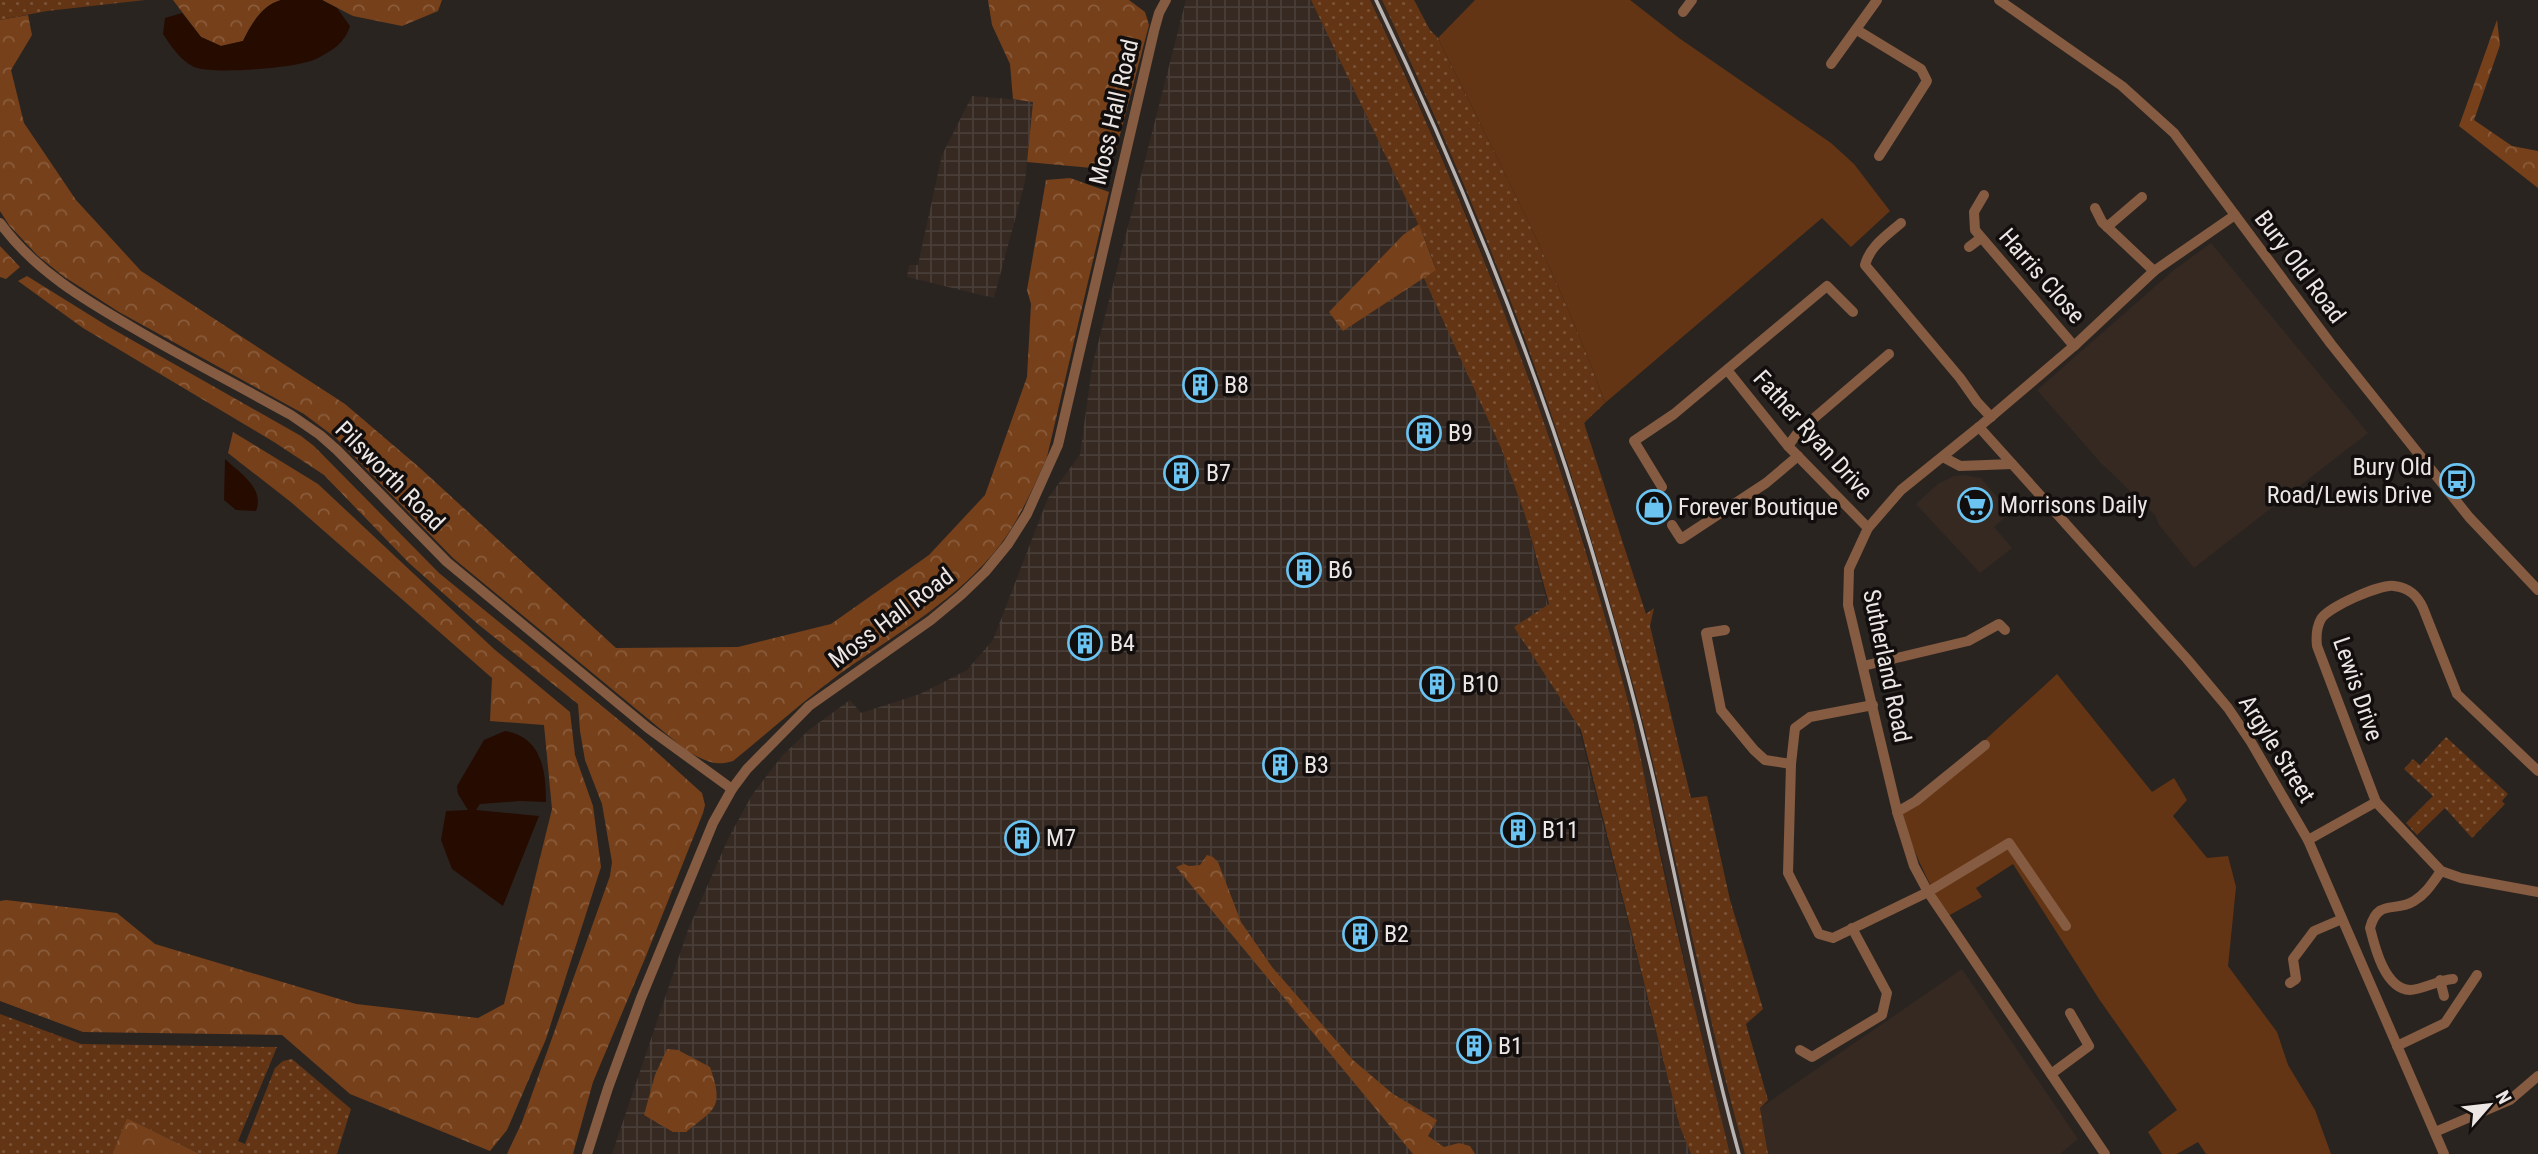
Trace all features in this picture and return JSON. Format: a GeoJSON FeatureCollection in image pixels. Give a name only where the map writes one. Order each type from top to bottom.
{"type":"FeatureCollection","features":[{"type":"Feature","properties":{"kind":"street","name":"Moss Hall Road"},"geometry":{"type":"LineString","coordinates":[[587,1154],[641,998],[713,823],[732,789],[752,764],[809,706],[931,620],[961,595],[993,563],[1027,514],[1058,445],[1154,31],[1166,0]]}},
{"type":"Feature","properties":{"kind":"street"},"geometry":{"type":"LineString","coordinates":[[1683,12],[1692,0]]}},
{"type":"Feature","properties":{"kind":"street"},"geometry":{"type":"LineString","coordinates":[[1831,64],[1877,0]]}},
{"type":"Feature","properties":{"kind":"street","name":"Bury Old Road"},"geometry":{"type":"LineString","coordinates":[[1999,0],[2122,86],[2174,133],[2331,344],[2469,517],[2538,590]]}},
{"type":"Feature","properties":{"kind":"street"},"geometry":{"type":"LineString","coordinates":[[1857,30],[1921,69],[1927,81],[1879,156]]}},
{"type":"Feature","properties":{"kind":"street","name":"Harris Close"},"geometry":{"type":"LineString","coordinates":[[1984,195],[1974,212],[1975,230],[2074,346]]}},
{"type":"Feature","properties":{"kind":"street"},"geometry":{"type":"LineString","coordinates":[[2107,227],[2142,197]]}},
{"type":"Feature","properties":{"kind":"street"},"geometry":{"type":"LineString","coordinates":[[2095,208],[2107,227],[2154,271]]}},
{"type":"Feature","properties":{"kind":"street","name":"Sutherland Road"},"geometry":{"type":"LineString","coordinates":[[2105,1154],[1928,892],[1914,866],[1897,812],[1848,605],[1849,569],[1868,527],[1900,490],[2074,346],[2154,271],[2235,215]]}},
{"type":"Feature","properties":{"kind":"street","name":"Pilsworth Road"},"geometry":{"type":"LineString","coordinates":[[0,223],[34,261],[75,292],[183,357],[291,415],[320,435],[447,562],[648,728],[732,789]]}},
{"type":"Feature","properties":{"kind":"street"},"geometry":{"type":"LineString","coordinates":[[1901,223],[1876,245],[1864,265],[1991,417]]}},
{"type":"Feature","properties":{"kind":"street"},"geometry":{"type":"LineString","coordinates":[[1969,247],[1981,238]]}},
{"type":"Feature","properties":{"kind":"street"},"geometry":{"type":"LineString","coordinates":[[1662,486],[1634,441],[1674,414],[1827,286],[1853,312]]}},
{"type":"Feature","properties":{"kind":"street"},"geometry":{"type":"LineString","coordinates":[[1788,446],[1799,431],[1889,354]]}},
{"type":"Feature","properties":{"kind":"street","name":"Father Ryan Drive"},"geometry":{"type":"LineString","coordinates":[[1728,370],[1788,446],[1868,527]]}},
{"type":"Feature","properties":{"kind":"street","name":"Argyle Street"},"geometry":{"type":"LineString","coordinates":[[1979,427],[2228,708],[2278,785],[2308,840],[2444,1154]]}},
{"type":"Feature","properties":{"kind":"street"},"geometry":{"type":"LineString","coordinates":[[1672,524],[1681,539],[1766,483],[1798,456]]}},
{"type":"Feature","properties":{"kind":"street"},"geometry":{"type":"LineString","coordinates":[[1943,457],[1960,466],[2012,464]]}},
{"type":"Feature","properties":{"kind":"street"},"geometry":{"type":"LineString","coordinates":[[2418,582],[2411,592],[2419,598],[2457,694],[2538,771]]}},
{"type":"Feature","properties":{"kind":"street","name":"Lewis Drive"},"geometry":{"type":"LineString","coordinates":[[2411,592],[2389,586],[2331,608],[2322,617],[2317,628],[2316,646],[2376,802],[2441,871]]}},
{"type":"Feature","properties":{"kind":"street"},"geometry":{"type":"LineString","coordinates":[[1863,666],[1968,641],[1998,624],[2004,630]]}},
{"type":"Feature","properties":{"kind":"street"},"geometry":{"type":"LineString","coordinates":[[1725,630],[1706,634],[1721,710],[1765,760],[1791,764]]}},
{"type":"Feature","properties":{"kind":"street"},"geometry":{"type":"LineString","coordinates":[[1873,705],[1810,718],[1795,728],[1791,764],[1788,873],[1819,934],[1833,938],[1928,892],[2010,843],[2066,926]]}},
{"type":"Feature","properties":{"kind":"street"},"geometry":{"type":"LineString","coordinates":[[1897,812],[1916,802],[1985,745]]}},
{"type":"Feature","properties":{"kind":"street"},"geometry":{"type":"LineString","coordinates":[[2308,840],[2376,802]]}},
{"type":"Feature","properties":{"kind":"street"},"geometry":{"type":"LineString","coordinates":[[2453,979],[2440,980],[2409,990],[2398,987],[2390,980],[2370,928],[2375,915],[2380,910],[2413,902],[2441,871],[2461,878],[2538,892]]}},
{"type":"Feature","properties":{"kind":"street"},"geometry":{"type":"LineString","coordinates":[[2290,983],[2296,979],[2293,959],[2314,931],[2342,919]]}},
{"type":"Feature","properties":{"kind":"street"},"geometry":{"type":"LineString","coordinates":[[1800,1050],[1812,1057],[1882,1015],[1887,993],[1852,928]]}},
{"type":"Feature","properties":{"kind":"street"},"geometry":{"type":"LineString","coordinates":[[2397,1046],[2445,1023],[2477,975]]}},
{"type":"Feature","properties":{"kind":"street"},"geometry":{"type":"LineString","coordinates":[[2440,980],[2444,996]]}},
{"type":"Feature","properties":{"kind":"street"},"geometry":{"type":"LineString","coordinates":[[2051,1074],[2089,1046],[2070,1013]]}},
{"type":"Feature","properties":{"kind":"street"},"geometry":{"type":"LineString","coordinates":[[2435,1132],[2511,1100],[2538,1076]]}},
{"type":"Feature","properties":{"kind":"shaded area"},"geometry":{"type":"Polygon","coordinates":[[[0,0],[145,0],[47,11],[0,20],[0,0]]]}},
{"type":"Feature","properties":{"kind":"shaded area"},"geometry":{"type":"Polygon","coordinates":[[[281,0],[322,0],[337,8],[350,26],[348,32],[332,50],[316,59],[276,67],[239,70],[207,70],[192,66],[177,54],[163,34],[165,18],[182,13],[201,37],[221,46],[243,41],[263,11],[281,0]]]}},
{"type":"Feature","properties":{"kind":"shaded area"},"geometry":{"type":"Polygon","coordinates":[[[1186,0],[1311,0],[1423,234],[1525,515],[1680,1127],[1691,1154],[612,1154],[688,930],[728,839],[752,795],[782,756],[809,730],[850,700],[861,713],[920,694],[967,670],[993,640],[1048,498],[1080,455],[1092,367],[1186,0]]]}},
{"type":"Feature","properties":{"kind":"shaded area"},"geometry":{"type":"Polygon","coordinates":[[[1311,0],[1370,0],[1446,168],[1514,339],[1574,513],[1625,690],[1675,923],[1730,1154],[1691,1154],[1680,1127],[1581,730],[1514,627],[1549,604],[1525,515],[1501,448],[1423,276],[1436,269],[1423,234],[1311,0]]]}},
{"type":"Feature","properties":{"kind":"shaded area"},"geometry":{"type":"Polygon","coordinates":[[[1370,0],[1382,0],[1450,153],[1501,276],[1556,428],[1635,694],[1671,836],[1728,1094],[1745,1154],[1730,1154],[1700,1032],[1626,694],[1585,545],[1475,235],[1404,70],[1370,0]]]}},
{"type":"Feature","properties":{"kind":"shaded area"},"geometry":{"type":"Polygon","coordinates":[[[1382,0],[1414,0],[1430,30],[1438,38],[1548,264],[1605,403],[1584,423],[1646,614],[1654,608],[1650,626],[1691,798],[1707,796],[1730,900],[1763,1009],[1746,1024],[1768,1100],[1760,1108],[1768,1154],[1745,1154],[1715,1039],[1635,692],[1556,429],[1520,325],[1486,240],[1382,0]]]}},
{"type":"Feature","properties":{"kind":"shaded area"},"geometry":{"type":"Polygon","coordinates":[[[1475,0],[1630,0],[1679,38],[1831,143],[1854,164],[1890,211],[1851,247],[1822,218],[1605,403],[1548,264],[1438,38],[1475,0]]]}},
{"type":"Feature","properties":{"kind":"shaded area"},"geometry":{"type":"Polygon","coordinates":[[[972,96],[1033,101],[1025,182],[994,298],[907,277],[909,265],[918,265],[942,155],[972,96]]]}},
{"type":"Feature","properties":{"kind":"shaded area"},"geometry":{"type":"Polygon","coordinates":[[[2211,243],[2368,433],[2194,568],[2159,525],[2155,515],[2100,462],[2037,390],[2174,270],[2211,243]]]}},
{"type":"Feature","properties":{"kind":"shaded area"},"geometry":{"type":"Polygon","coordinates":[[[225,459],[254,488],[258,503],[256,511],[236,510],[224,500],[225,459]]]}},
{"type":"Feature","properties":{"kind":"shaded area"},"geometry":{"type":"Polygon","coordinates":[[[1954,476],[1981,478],[2010,513],[1994,527],[2012,548],[1980,573],[1916,504],[1938,484],[1954,476]]]}},
{"type":"Feature","properties":{"kind":"shaded area"},"geometry":{"type":"Polygon","coordinates":[[[2057,674],[2152,792],[2174,778],[2187,800],[2173,816],[2207,858],[2228,856],[2236,887],[2228,966],[2277,1032],[2288,1065],[2315,1110],[2331,1154],[2206,1154],[2198,1142],[2177,1154],[2162,1154],[2148,1132],[2177,1110],[2099,999],[2013,864],[1976,888],[1982,897],[1948,916],[1940,903],[1914,849],[1900,807],[1985,740],[2057,674]]]}},
{"type":"Feature","properties":{"kind":"shaded area"},"geometry":{"type":"Polygon","coordinates":[[[505,731],[527,740],[534,748],[543,767],[546,802],[480,804],[476,810],[539,816],[503,906],[452,869],[441,840],[446,811],[468,810],[458,794],[457,786],[484,740],[505,731]]]}},
{"type":"Feature","properties":{"kind":"shaded area"},"geometry":{"type":"Polygon","coordinates":[[[2446,737],[2508,794],[2502,801],[2505,804],[2472,838],[2445,808],[2417,835],[2406,823],[2433,796],[2404,769],[2413,759],[2420,765],[2446,737]]]}},
{"type":"Feature","properties":{"kind":"shaded area"},"geometry":{"type":"Polygon","coordinates":[[[1962,969],[2078,1139],[2060,1154],[1768,1154],[1760,1108],[1962,969]]]}},
{"type":"Feature","properties":{"kind":"shaded area"},"geometry":{"type":"Polygon","coordinates":[[[0,1014],[81,1044],[277,1047],[238,1141],[245,1144],[275,1068],[283,1061],[292,1059],[351,1109],[337,1154],[200,1154],[127,1118],[112,1154],[0,1154],[0,1014]]]}},
{"type":"Feature","properties":{"kind":"green space"},"geometry":{"type":"Polygon","coordinates":[[[173,0],[281,0],[263,11],[243,41],[221,46],[201,37],[173,0]]]}},
{"type":"Feature","properties":{"kind":"green space"},"geometry":{"type":"Polygon","coordinates":[[[322,0],[442,0],[438,11],[402,26],[353,16],[322,0]]]}},
{"type":"Feature","properties":{"kind":"green space"},"geometry":{"type":"Polygon","coordinates":[[[988,0],[1129,0],[1145,12],[1149,25],[1112,165],[1103,169],[1027,162],[1033,102],[1013,99],[1010,64],[992,25],[988,0]]]}},
{"type":"Feature","properties":{"kind":"green space"},"geometry":{"type":"Polygon","coordinates":[[[28,15],[32,35],[11,70],[24,123],[76,200],[141,271],[345,404],[420,468],[616,648],[738,647],[831,624],[929,555],[985,495],[1027,377],[1031,304],[1027,290],[1046,180],[1070,178],[1109,192],[1047,457],[1009,533],[976,573],[958,589],[841,673],[733,761],[715,763],[704,760],[687,751],[453,558],[336,438],[304,414],[119,312],[63,276],[37,255],[9,225],[0,211],[0,20],[28,15]]]}},
{"type":"Feature","properties":{"kind":"green space"},"geometry":{"type":"Polygon","coordinates":[[[2497,20],[2500,45],[2474,120],[2512,146],[2538,151],[2538,188],[2459,126],[2497,20]]]}},
{"type":"Feature","properties":{"kind":"green space"},"geometry":{"type":"Polygon","coordinates":[[[1419,224],[1436,270],[1343,331],[1329,312],[1403,235],[1419,224]]]}},
{"type":"Feature","properties":{"kind":"green space"},"geometry":{"type":"Polygon","coordinates":[[[0,246],[20,267],[6,279],[0,277],[0,246]]]}},
{"type":"Feature","properties":{"kind":"green space"},"geometry":{"type":"Polygon","coordinates":[[[27,276],[109,327],[301,436],[439,573],[641,738],[702,793],[705,805],[703,813],[593,1082],[573,1154],[507,1154],[522,1122],[610,876],[612,862],[602,804],[585,760],[578,704],[479,625],[409,563],[324,475],[274,442],[83,328],[18,281],[27,276]]]}},
{"type":"Feature","properties":{"kind":"green space"},"geometry":{"type":"Polygon","coordinates":[[[233,432],[318,484],[494,649],[570,712],[575,755],[593,806],[601,867],[546,1039],[507,1130],[490,1151],[350,1094],[282,1035],[83,1032],[0,1001],[0,901],[6,900],[117,913],[155,944],[356,1004],[478,1018],[504,1004],[552,809],[544,725],[490,721],[492,678],[292,503],[228,453],[233,432]]]}},
{"type":"Feature","properties":{"kind":"green space"},"geometry":{"type":"Polygon","coordinates":[[[1207,855],[1218,862],[1241,922],[1272,967],[1353,1060],[1393,1094],[1437,1120],[1428,1136],[1444,1147],[1459,1143],[1470,1146],[1475,1154],[1413,1154],[1176,867],[1184,864],[1200,865],[1207,855]]]}},
{"type":"Feature","properties":{"kind":"green space"},"geometry":{"type":"Polygon","coordinates":[[[667,1049],[678,1050],[710,1067],[714,1081],[715,1106],[686,1132],[673,1132],[644,1115],[655,1075],[667,1049]]]}},
{"type":"Feature","properties":{"kind":"green space"},"geometry":{"type":"Polygon","coordinates":[[[127,1118],[200,1154],[112,1154],[127,1118]]]}},
{"type":"Feature","properties":{"kind":"railway"},"geometry":{"type":"LineString","coordinates":[[1376,0],[1472,215],[1529,361],[1579,510],[1611,614],[1642,732],[1708,1030],[1739,1154]]}},
{"type":"Feature","properties":{"kind":"place","name":"B8"},"geometry":{"type":"Point","coordinates":[1200,385]}},
{"type":"Feature","properties":{"kind":"place","name":"B9"},"geometry":{"type":"Point","coordinates":[1424,433]}},
{"type":"Feature","properties":{"kind":"place","name":"B7"},"geometry":{"type":"Point","coordinates":[1181,473]}},
{"type":"Feature","properties":{"kind":"place","name":"Bury Old Road/Lewis Drive"},"geometry":{"type":"Point","coordinates":[2457,481]}},
{"type":"Feature","properties":{"kind":"place","name":"Morrisons Daily"},"geometry":{"type":"Point","coordinates":[1975,505]}},
{"type":"Feature","properties":{"kind":"place","name":"Forever Boutique"},"geometry":{"type":"Point","coordinates":[1654,507]}},
{"type":"Feature","properties":{"kind":"place","name":"B6"},"geometry":{"type":"Point","coordinates":[1304,570]}},
{"type":"Feature","properties":{"kind":"place","name":"B4"},"geometry":{"type":"Point","coordinates":[1085,643]}},
{"type":"Feature","properties":{"kind":"place","name":"B10"},"geometry":{"type":"Point","coordinates":[1437,684]}},
{"type":"Feature","properties":{"kind":"place","name":"B3"},"geometry":{"type":"Point","coordinates":[1280,765]}},
{"type":"Feature","properties":{"kind":"place","name":"B11"},"geometry":{"type":"Point","coordinates":[1518,830]}},
{"type":"Feature","properties":{"kind":"place","name":"M7"},"geometry":{"type":"Point","coordinates":[1022,838]}},
{"type":"Feature","properties":{"kind":"place","name":"B2"},"geometry":{"type":"Point","coordinates":[1360,934]}},
{"type":"Feature","properties":{"kind":"place","name":"B1"},"geometry":{"type":"Point","coordinates":[1474,1046]}}]}
